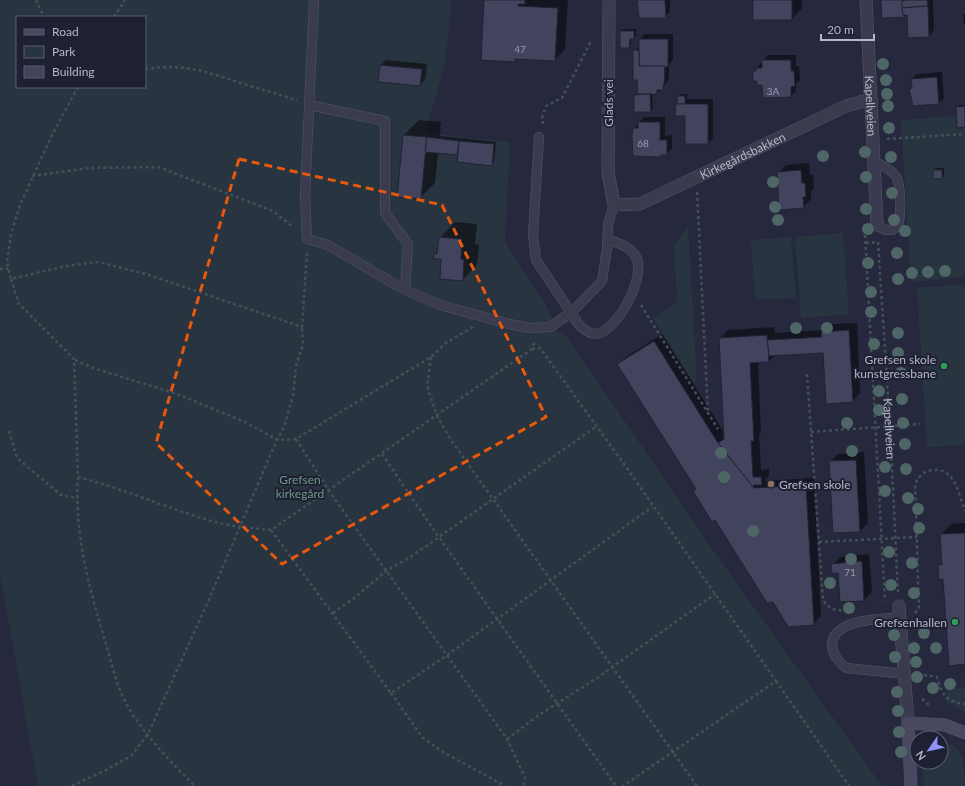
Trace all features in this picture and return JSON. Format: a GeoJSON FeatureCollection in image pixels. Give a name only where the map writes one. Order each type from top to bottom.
{"type":"FeatureCollection","features":[{"type":"Feature","properties":{"kind":"street","name":"Glads vei"},"geometry":{"type":"LineString","coordinates":[[609,0],[608,172],[614,205]]}},
{"type":"Feature","properties":{"kind":"street","name":"Kapellveien"},"geometry":{"type":"LineString","coordinates":[[866,0],[877,225]]}},
{"type":"Feature","properties":{"kind":"street","name":"Kirkegårdsbakken"},"geometry":{"type":"LineString","coordinates":[[614,205],[640,204],[846,106],[871,100]]}},
{"type":"Feature","properties":{"kind":"street"},"geometry":{"type":"LineString","coordinates":[[900,612],[911,786]]}},
{"type":"Feature","properties":{"kind":"street"},"geometry":{"type":"LineString","coordinates":[[908,723],[945,725],[965,733]]}},
{"type":"Feature","properties":{"kind":"lane"},"geometry":{"type":"LineString","coordinates":[[314,0],[305,196],[307,239],[328,245],[405,290],[440,305],[509,324],[550,327],[572,312],[602,281],[608,224],[614,205]]}},
{"type":"Feature","properties":{"kind":"lane"},"geometry":{"type":"LineString","coordinates":[[309,105],[385,121],[385,213],[408,244],[405,290]]}},
{"type":"Feature","properties":{"kind":"lane"},"geometry":{"type":"LineString","coordinates":[[539,137],[533,235],[536,260],[552,286],[580,325],[589,333],[596,334],[606,330],[620,316],[634,292],[638,275],[637,259],[625,245],[607,239]]}},
{"type":"Feature","properties":{"kind":"lane"},"geometry":{"type":"LineString","coordinates":[[874,161],[894,174],[898,180],[900,218],[898,226],[892,230],[885,230],[877,225]]}},
{"type":"Feature","properties":{"kind":"lane"},"geometry":{"type":"LineString","coordinates":[[900,612],[886,618],[851,624],[840,628],[834,635],[832,649],[840,664],[846,668],[905,674]]}},
{"type":"Feature","properties":{"kind":"path"},"geometry":{"type":"LineString","coordinates":[[36,0],[44,16]]}},
{"type":"Feature","properties":{"kind":"path"},"geometry":{"type":"LineString","coordinates":[[115,16],[125,0]]}},
{"type":"Feature","properties":{"kind":"path"},"geometry":{"type":"LineString","coordinates":[[539,137],[543,127],[542,118],[546,106],[562,98],[590,43],[598,38],[609,36]]}},
{"type":"Feature","properties":{"kind":"path"},"geometry":{"type":"LineString","coordinates":[[146,69],[168,65],[211,72],[309,105]]}},
{"type":"Feature","properties":{"kind":"path"},"geometry":{"type":"LineString","coordinates":[[77,88],[32,176],[11,234],[7,262],[8,270],[19,304],[74,360],[93,368],[177,394],[245,422],[277,440],[296,439],[432,357],[446,343],[469,330]]}},
{"type":"Feature","properties":{"kind":"path"},"geometry":{"type":"LineString","coordinates":[[885,139],[965,134]]}},
{"type":"Feature","properties":{"kind":"path"},"geometry":{"type":"LineString","coordinates":[[32,176],[90,168],[158,167],[273,211],[307,239],[302,327],[303,344],[296,366],[293,396],[284,427],[277,440],[207,604],[148,734],[131,756],[72,786]]}},
{"type":"Feature","properties":{"kind":"path"},"geometry":{"type":"LineString","coordinates":[[697,189],[708,413]]}},
{"type":"Feature","properties":{"kind":"path","name":"Kapellveien"},"geometry":{"type":"LineString","coordinates":[[877,225],[900,612]]}},
{"type":"Feature","properties":{"kind":"path"},"geometry":{"type":"LineString","coordinates":[[865,227],[886,618]]}},
{"type":"Feature","properties":{"kind":"path"},"geometry":{"type":"LineString","coordinates":[[866,243],[878,242]]}},
{"type":"Feature","properties":{"kind":"path"},"geometry":{"type":"LineString","coordinates":[[11,279],[66,266],[98,262],[146,274],[302,327]]}},
{"type":"Feature","properties":{"kind":"path"},"geometry":{"type":"LineString","coordinates":[[0,269],[8,270]]}},
{"type":"Feature","properties":{"kind":"path"},"geometry":{"type":"LineString","coordinates":[[638,301],[718,428]]}},
{"type":"Feature","properties":{"kind":"path"},"geometry":{"type":"LineString","coordinates":[[532,349],[538,327]]}},
{"type":"Feature","properties":{"kind":"path"},"geometry":{"type":"LineString","coordinates":[[78,477],[111,485],[207,520],[240,527],[271,530],[532,349],[540,348],[597,426],[849,786]]}},
{"type":"Feature","properties":{"kind":"path"},"geometry":{"type":"LineString","coordinates":[[432,357],[427,386],[437,416],[451,440],[697,786]]}},
{"type":"Feature","properties":{"kind":"path"},"geometry":{"type":"LineString","coordinates":[[74,360],[78,477],[76,498],[81,548],[94,604],[112,667],[128,706],[148,734],[195,786]]}},
{"type":"Feature","properties":{"kind":"path"},"geometry":{"type":"LineString","coordinates":[[807,374],[823,600],[827,607],[832,610],[854,610]]}},
{"type":"Feature","properties":{"kind":"path"},"geometry":{"type":"LineString","coordinates":[[811,432],[920,424]]}},
{"type":"Feature","properties":{"kind":"path"},"geometry":{"type":"LineString","coordinates":[[333,613],[357,596],[386,571],[412,556],[438,536],[597,426]]}},
{"type":"Feature","properties":{"kind":"path"},"geometry":{"type":"LineString","coordinates":[[9,431],[17,458],[61,495],[76,498]]}},
{"type":"Feature","properties":{"kind":"path"},"geometry":{"type":"LineString","coordinates":[[296,439],[329,491],[507,739],[525,778],[524,786]]}},
{"type":"Feature","properties":{"kind":"path"},"geometry":{"type":"LineString","coordinates":[[382,454],[438,536],[616,786]]}},
{"type":"Feature","properties":{"kind":"path"},"geometry":{"type":"LineString","coordinates":[[900,612],[913,616],[919,608],[915,484],[919,477],[926,472],[941,470],[948,473],[954,482],[965,511]]}},
{"type":"Feature","properties":{"kind":"path"},"geometry":{"type":"LineString","coordinates":[[391,693],[446,656],[652,506]]}},
{"type":"Feature","properties":{"kind":"path"},"geometry":{"type":"LineString","coordinates":[[271,530],[423,738],[443,752],[505,786]]}},
{"type":"Feature","properties":{"kind":"path"},"geometry":{"type":"LineString","coordinates":[[819,542],[917,537]]}},
{"type":"Feature","properties":{"kind":"path"},"geometry":{"type":"LineString","coordinates":[[507,739],[539,715],[612,667],[715,594]]}},
{"type":"Feature","properties":{"kind":"path"},"geometry":{"type":"LineString","coordinates":[[918,667],[918,682]]}},
{"type":"Feature","properties":{"kind":"path"},"geometry":{"type":"LineString","coordinates":[[918,674],[938,677],[942,694],[951,701],[965,704]]}},
{"type":"Feature","properties":{"kind":"path"},"geometry":{"type":"LineString","coordinates":[[623,786],[776,681]]}},
{"type":"Feature","properties":{"kind":"path"},"geometry":{"type":"LineString","coordinates":[[920,694],[922,699],[929,705]]}},
{"type":"Feature","properties":{"kind":"highlighted area"},"geometry":{"type":"Polygon","coordinates":[[[239,159],[442,205],[546,417],[282,564],[156,443],[239,159]]]}},
{"type":"Feature","properties":{"kind":"green space","name":"Grefsen kirkegård"},"geometry":{"type":"Polygon","coordinates":[[[0,0],[452,0],[445,64],[425,133],[510,142],[505,242],[546,305],[559,333],[567,337],[713,550],[882,786],[38,786],[0,574],[0,0]]]}},
{"type":"Feature","properties":{"kind":"green space"},"geometry":{"type":"Polygon","coordinates":[[[965,115],[965,277],[911,282],[901,120],[965,115]]]}},
{"type":"Feature","properties":{"kind":"green space"},"geometry":{"type":"Polygon","coordinates":[[[688,226],[697,380],[695,382],[693,382],[653,318],[677,301],[674,246],[688,226]]]}},
{"type":"Feature","properties":{"kind":"green space"},"geometry":{"type":"Polygon","coordinates":[[[843,233],[849,314],[801,318],[795,237],[843,233]]]}},
{"type":"Feature","properties":{"kind":"green space"},"geometry":{"type":"Polygon","coordinates":[[[791,237],[796,298],[755,299],[751,240],[791,237]]]}},
{"type":"Feature","properties":{"kind":"green space","name":"Grefsen skole kunstgressbane"},"geometry":{"type":"Polygon","coordinates":[[[965,285],[965,445],[927,447],[917,287],[965,285]]]}},
{"type":"Feature","properties":{"kind":"green space"},"geometry":{"type":"Polygon","coordinates":[[[946,688],[965,688],[965,712],[947,703],[946,688]]]}},
{"type":"Feature","properties":{"kind":"green space"},"geometry":{"type":"Polygon","coordinates":[[[949,744],[955,747],[964,764],[965,786],[924,786],[923,770],[949,770],[949,744]]]}},
{"type":"Feature","properties":{"kind":"building"},"geometry":{"type":"Polygon","coordinates":[[[484,0],[525,0],[525,4],[518,4],[518,6],[558,8],[555,61],[515,59],[515,62],[481,60],[484,0]]]}},
{"type":"Feature","properties":{"kind":"building"},"geometry":{"type":"Polygon","coordinates":[[[638,0],[665,0],[666,18],[639,18],[638,0]]]}},
{"type":"Feature","properties":{"kind":"building"},"geometry":{"type":"Polygon","coordinates":[[[753,0],[792,0],[792,20],[753,20],[753,0]]]}},
{"type":"Feature","properties":{"kind":"building"},"geometry":{"type":"Polygon","coordinates":[[[881,0],[906,0],[902,1],[903,15],[907,17],[882,18],[881,0]]]}},
{"type":"Feature","properties":{"kind":"building"},"geometry":{"type":"Polygon","coordinates":[[[927,0],[928,6],[902,8],[902,1],[927,0]]]}},
{"type":"Feature","properties":{"kind":"building"},"geometry":{"type":"Polygon","coordinates":[[[928,6],[929,37],[908,38],[907,15],[903,15],[902,8],[928,6]]]}},
{"type":"Feature","properties":{"kind":"building"},"geometry":{"type":"Polygon","coordinates":[[[620,31],[634,31],[634,39],[630,39],[629,48],[620,48],[620,31]]]}},
{"type":"Feature","properties":{"kind":"building"},"geometry":{"type":"Polygon","coordinates":[[[639,39],[668,39],[668,67],[639,66],[639,39]]]}},
{"type":"Feature","properties":{"kind":"building"},"geometry":{"type":"Polygon","coordinates":[[[633,50],[639,50],[639,66],[665,66],[663,90],[657,90],[657,94],[638,94],[637,80],[633,80],[633,50]]]}},
{"type":"Feature","properties":{"kind":"building"},"geometry":{"type":"Polygon","coordinates":[[[762,60],[791,60],[791,71],[794,71],[795,86],[791,87],[791,97],[763,98],[762,85],[757,85],[757,81],[753,81],[753,71],[756,71],[756,68],[762,68],[762,60]]]}},
{"type":"Feature","properties":{"kind":"building"},"geometry":{"type":"Polygon","coordinates":[[[380,65],[422,69],[420,86],[378,82],[380,65]]]}},
{"type":"Feature","properties":{"kind":"building"},"geometry":{"type":"Polygon","coordinates":[[[937,77],[939,104],[913,106],[909,89],[912,88],[911,79],[937,77]]]}},
{"type":"Feature","properties":{"kind":"building"},"geometry":{"type":"Polygon","coordinates":[[[650,94],[651,112],[634,112],[634,95],[650,94]]]}},
{"type":"Feature","properties":{"kind":"building"},"geometry":{"type":"Polygon","coordinates":[[[677,96],[685,96],[685,104],[677,104],[677,96]]]}},
{"type":"Feature","properties":{"kind":"building"},"geometry":{"type":"Polygon","coordinates":[[[676,104],[708,104],[708,144],[685,144],[685,116],[675,116],[676,104]]]}},
{"type":"Feature","properties":{"kind":"building"},"geometry":{"type":"Polygon","coordinates":[[[965,106],[965,127],[957,128],[956,107],[965,106]]]}},
{"type":"Feature","properties":{"kind":"building"},"geometry":{"type":"Polygon","coordinates":[[[638,122],[660,122],[660,140],[667,140],[667,155],[661,155],[661,157],[633,156],[633,128],[638,128],[638,122]]]}},
{"type":"Feature","properties":{"kind":"building"},"geometry":{"type":"Polygon","coordinates":[[[403,135],[427,137],[421,199],[397,197],[403,135]]]}},
{"type":"Feature","properties":{"kind":"building"},"geometry":{"type":"Polygon","coordinates":[[[427,137],[459,141],[457,155],[425,152],[427,137]]]}},
{"type":"Feature","properties":{"kind":"building"},"geometry":{"type":"Polygon","coordinates":[[[459,141],[494,144],[492,166],[457,162],[459,141]]]}},
{"type":"Feature","properties":{"kind":"building"},"geometry":{"type":"Polygon","coordinates":[[[801,170],[802,183],[805,183],[806,197],[803,197],[804,208],[779,210],[777,172],[801,170]]]}},
{"type":"Feature","properties":{"kind":"building"},"geometry":{"type":"Polygon","coordinates":[[[933,170],[942,170],[942,179],[933,179],[933,170]]]}},
{"type":"Feature","properties":{"kind":"building"},"geometry":{"type":"Polygon","coordinates":[[[439,237],[462,239],[461,259],[464,259],[463,281],[440,279],[441,259],[433,259],[434,253],[437,254],[439,237]]]}},
{"type":"Feature","properties":{"kind":"building"},"geometry":{"type":"Polygon","coordinates":[[[849,330],[853,402],[826,404],[823,353],[769,356],[767,340],[822,337],[821,332],[849,330]]]}},
{"type":"Feature","properties":{"kind":"building"},"geometry":{"type":"Polygon","coordinates":[[[767,335],[769,362],[750,363],[754,441],[751,441],[753,477],[761,477],[762,485],[754,485],[754,488],[718,443],[724,439],[719,338],[767,335]]]}},
{"type":"Feature","properties":{"kind":"building"},"geometry":{"type":"Polygon","coordinates":[[[654,341],[718,443],[754,488],[806,485],[814,625],[788,627],[773,602],[767,603],[715,520],[712,522],[693,491],[696,489],[617,364],[654,341]]]}},
{"type":"Feature","properties":{"kind":"building"},"geometry":{"type":"Polygon","coordinates":[[[856,460],[860,532],[833,533],[829,461],[856,460]]]}},
{"type":"Feature","properties":{"kind":"building","name":"Grefsenhallen"},"geometry":{"type":"Polygon","coordinates":[[[965,533],[965,664],[949,666],[943,579],[939,580],[938,565],[942,565],[940,534],[965,533]]]}},
{"type":"Feature","properties":{"kind":"building"},"geometry":{"type":"Polygon","coordinates":[[[862,561],[864,601],[840,602],[838,573],[832,573],[831,564],[862,561]]]}},
{"type":"Feature","properties":{"kind":"place","name":"Grefsen skole kunstgressbane"},"geometry":{"type":"Point","coordinates":[944,366]}},
{"type":"Feature","properties":{"kind":"place","name":"Grefsen skole"},"geometry":{"type":"Point","coordinates":[771,484]}},
{"type":"Feature","properties":{"kind":"place","name":"Grefsenhallen"},"geometry":{"type":"Point","coordinates":[955,622]}}]}
